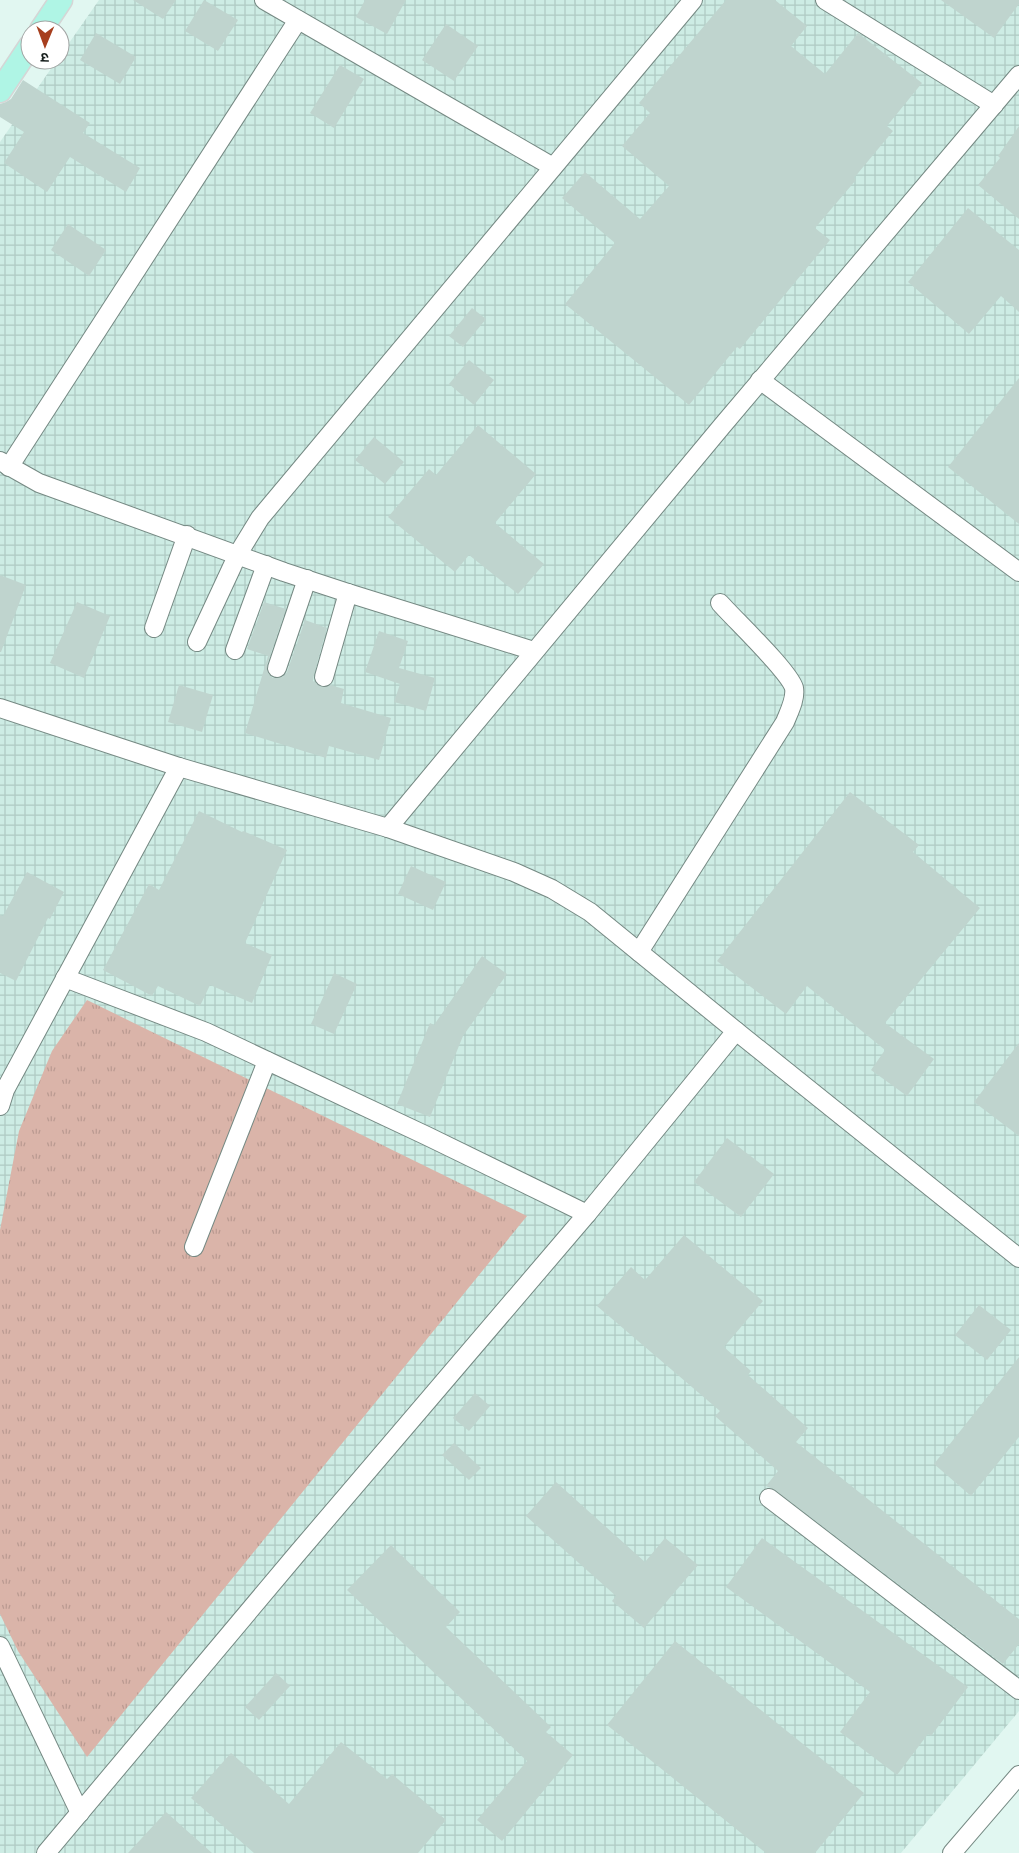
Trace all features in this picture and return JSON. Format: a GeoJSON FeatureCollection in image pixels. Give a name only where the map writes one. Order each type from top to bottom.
{"type":"FeatureCollection","features":[{"type":"Feature","properties":{"kind":"main road"},"geometry":{"type":"LineString","coordinates":[[48,20],[61,0]]}},
{"type":"Feature","properties":{"kind":"main road"},"geometry":{"type":"LineString","coordinates":[[0,91],[20,61]]}},
{"type":"Feature","properties":{"kind":"street"},"geometry":{"type":"LineString","coordinates":[[264,0],[553,167]]}},
{"type":"Feature","properties":{"kind":"street"},"geometry":{"type":"LineString","coordinates":[[196,642],[238,554],[260,518],[693,0]]}},
{"type":"Feature","properties":{"kind":"street"},"geometry":{"type":"LineString","coordinates":[[824,0],[994,105]]}},
{"type":"Feature","properties":{"kind":"street"},"geometry":{"type":"LineString","coordinates":[[298,20],[5,464],[39,483],[266,565],[348,593],[534,650]]}},
{"type":"Feature","properties":{"kind":"street"},"geometry":{"type":"LineString","coordinates":[[388,828],[760,380],[1019,75]]}},
{"type":"Feature","properties":{"kind":"street"},"geometry":{"type":"LineString","coordinates":[[760,380],[1019,572]]}},
{"type":"Feature","properties":{"kind":"street"},"geometry":{"type":"LineString","coordinates":[[154,628],[187,536]]}},
{"type":"Feature","properties":{"kind":"street"},"geometry":{"type":"LineString","coordinates":[[235,650],[266,565]]}},
{"type":"Feature","properties":{"kind":"street"},"geometry":{"type":"LineString","coordinates":[[277,668],[307,579]]}},
{"type":"Feature","properties":{"kind":"street"},"geometry":{"type":"LineString","coordinates":[[324,677],[348,593]]}},
{"type":"Feature","properties":{"kind":"street"},"geometry":{"type":"LineString","coordinates":[[639,952],[785,722],[792,703],[794,689],[786,674],[720,603]]}},
{"type":"Feature","properties":{"kind":"street"},"geometry":{"type":"LineString","coordinates":[[0,708],[179,767],[388,828],[514,872],[552,889],[590,912],[1019,1258]]}},
{"type":"Feature","properties":{"kind":"street"},"geometry":{"type":"LineString","coordinates":[[0,1106],[5,1090],[179,767]]}},
{"type":"Feature","properties":{"kind":"street"},"geometry":{"type":"LineString","coordinates":[[65,978],[206,1032],[587,1214]]}},
{"type":"Feature","properties":{"kind":"street"},"geometry":{"type":"LineString","coordinates":[[46,1853],[296,1555],[587,1214],[736,1031]]}},
{"type":"Feature","properties":{"kind":"street"},"geometry":{"type":"LineString","coordinates":[[194,1247],[267,1061]]}},
{"type":"Feature","properties":{"kind":"street"},"geometry":{"type":"LineString","coordinates":[[769,1498],[1019,1690]]}},
{"type":"Feature","properties":{"kind":"street"},"geometry":{"type":"LineString","coordinates":[[0,1646],[80,1812]]}},
{"type":"Feature","properties":{"kind":"street"},"geometry":{"type":"LineString","coordinates":[[952,1853],[1019,1775]]}},
{"type":"Feature","properties":{"kind":"shaded area"},"geometry":{"type":"Polygon","coordinates":[[[99,0],[1019,0],[1019,1711],[901,1853],[0,1853],[0,142],[50,70],[70,70],[70,42],[99,0]]]}},
{"type":"Feature","properties":{"kind":"green space"},"geometry":{"type":"Polygon","coordinates":[[[87,1000],[527,1216],[87,1757],[18,1651],[0,1614],[0,1230],[19,1131],[52,1051],[87,1000]]]}},
{"type":"Feature","properties":{"kind":"building"},"geometry":{"type":"Polygon","coordinates":[[[133,0],[176,0],[163,19],[133,0]]]}},
{"type":"Feature","properties":{"kind":"building"},"geometry":{"type":"Polygon","coordinates":[[[204,0],[238,20],[218,51],[185,31],[204,0]]]}},
{"type":"Feature","properties":{"kind":"building"},"geometry":{"type":"Polygon","coordinates":[[[365,0],[406,0],[387,34],[356,17],[365,0]]]}},
{"type":"Feature","properties":{"kind":"building"},"geometry":{"type":"Polygon","coordinates":[[[726,0],[775,0],[807,26],[791,46],[825,74],[858,33],[922,83],[887,126],[893,131],[854,178],[856,180],[815,228],[830,240],[740,349],[737,347],[689,405],[565,304],[615,243],[562,198],[585,172],[640,219],[669,186],[622,146],[650,113],[639,103],[726,0]]]}},
{"type":"Feature","properties":{"kind":"building"},"geometry":{"type":"Polygon","coordinates":[[[941,0],[1019,0],[1019,4],[994,38],[941,0]]]}},
{"type":"Feature","properties":{"kind":"building"},"geometry":{"type":"Polygon","coordinates":[[[446,24],[478,46],[454,81],[422,60],[446,24]]]}},
{"type":"Feature","properties":{"kind":"building"},"geometry":{"type":"Polygon","coordinates":[[[96,33],[136,57],[120,84],[80,60],[96,33]]]}},
{"type":"Feature","properties":{"kind":"building"},"geometry":{"type":"Polygon","coordinates":[[[340,65],[364,79],[334,128],[310,113],[340,65]]]}},
{"type":"Feature","properties":{"kind":"building"},"geometry":{"type":"Polygon","coordinates":[[[23,80],[90,123],[83,133],[140,168],[126,192],[70,157],[47,192],[4,163],[24,132],[0,117],[0,104],[11,99],[23,80]]]}},
{"type":"Feature","properties":{"kind":"building"},"geometry":{"type":"Polygon","coordinates":[[[1019,126],[1019,219],[978,185],[1000,158],[998,156],[1019,126]]]}},
{"type":"Feature","properties":{"kind":"building"},"geometry":{"type":"Polygon","coordinates":[[[968,208],[1019,250],[1019,312],[1001,296],[969,334],[908,282],[968,208]]]}},
{"type":"Feature","properties":{"kind":"building"},"geometry":{"type":"Polygon","coordinates":[[[68,224],[106,250],[89,276],[51,250],[68,224]]]}},
{"type":"Feature","properties":{"kind":"building"},"geometry":{"type":"Polygon","coordinates":[[[472,308],[486,319],[463,347],[449,336],[472,308]]]}},
{"type":"Feature","properties":{"kind":"building"},"geometry":{"type":"Polygon","coordinates":[[[469,360],[494,380],[474,405],[449,384],[469,360]]]}},
{"type":"Feature","properties":{"kind":"building"},"geometry":{"type":"Polygon","coordinates":[[[1019,378],[1019,524],[948,467],[1019,378]]]}},
{"type":"Feature","properties":{"kind":"building"},"geometry":{"type":"Polygon","coordinates":[[[478,425],[536,474],[495,523],[544,564],[518,594],[469,555],[455,572],[388,517],[429,469],[436,475],[478,425]]]}},
{"type":"Feature","properties":{"kind":"building"},"geometry":{"type":"Polygon","coordinates":[[[374,437],[404,462],[385,484],[355,460],[374,437]]]}},
{"type":"Feature","properties":{"kind":"building"},"geometry":{"type":"Polygon","coordinates":[[[0,575],[26,585],[1,652],[0,652],[0,575]]]}},
{"type":"Feature","properties":{"kind":"building"},"geometry":{"type":"Polygon","coordinates":[[[77,602],[110,616],[84,678],[50,663],[77,602]]]}},
{"type":"Feature","properties":{"kind":"building"},"geometry":{"type":"Polygon","coordinates":[[[264,602],[286,609],[267,665],[269,675],[273,678],[279,678],[287,672],[305,620],[327,628],[313,681],[322,687],[330,685],[344,689],[341,703],[391,718],[379,760],[329,746],[326,758],[245,733],[268,656],[247,649],[264,602]]]}},
{"type":"Feature","properties":{"kind":"building"},"geometry":{"type":"Polygon","coordinates":[[[379,631],[408,641],[399,668],[435,678],[426,711],[394,702],[400,684],[365,672],[379,631]]]}},
{"type":"Feature","properties":{"kind":"building"},"geometry":{"type":"Polygon","coordinates":[[[179,685],[213,695],[202,732],[168,722],[179,685]]]}},
{"type":"Feature","properties":{"kind":"building"},"geometry":{"type":"Polygon","coordinates":[[[850,792],[919,845],[913,852],[980,908],[885,1023],[934,1059],[907,1096],[871,1070],[885,1050],[807,986],[786,1014],[717,961],[850,792]]]}},
{"type":"Feature","properties":{"kind":"building"},"geometry":{"type":"Polygon","coordinates":[[[199,811],[242,832],[287,850],[245,943],[272,955],[252,1003],[210,985],[200,1006],[158,986],[152,996],[103,970],[149,884],[159,890],[199,811]]]}},
{"type":"Feature","properties":{"kind":"building"},"geometry":{"type":"Polygon","coordinates":[[[411,866],[446,882],[433,910],[398,894],[411,866]]]}},
{"type":"Feature","properties":{"kind":"building"},"geometry":{"type":"Polygon","coordinates":[[[27,872],[64,892],[50,919],[48,918],[16,981],[0,973],[0,915],[3,916],[27,872]]]}},
{"type":"Feature","properties":{"kind":"building"},"geometry":{"type":"Polygon","coordinates":[[[482,956],[507,974],[463,1036],[430,1117],[397,1104],[430,1023],[434,1025],[482,956]]]}},
{"type":"Feature","properties":{"kind":"building"},"geometry":{"type":"Polygon","coordinates":[[[334,973],[357,984],[334,1034],[311,1024],[334,973]]]}},
{"type":"Feature","properties":{"kind":"building"},"geometry":{"type":"Polygon","coordinates":[[[1019,1043],[1019,1136],[974,1102],[1019,1043]]]}},
{"type":"Feature","properties":{"kind":"building"},"geometry":{"type":"Polygon","coordinates":[[[727,1138],[774,1174],[741,1217],[694,1182],[727,1138]]]}},
{"type":"Feature","properties":{"kind":"building"},"geometry":{"type":"Polygon","coordinates":[[[684,1235],[763,1301],[724,1347],[751,1371],[748,1375],[808,1428],[796,1442],[1019,1619],[1019,1644],[1003,1664],[775,1490],[766,1486],[778,1471],[715,1416],[720,1411],[597,1306],[631,1267],[645,1280],[684,1235]]]}},
{"type":"Feature","properties":{"kind":"building"},"geometry":{"type":"Polygon","coordinates":[[[979,1305],[1011,1330],[987,1360],[955,1335],[979,1305]]]}},
{"type":"Feature","properties":{"kind":"building"},"geometry":{"type":"Polygon","coordinates":[[[1019,1357],[1019,1437],[971,1496],[934,1464],[1019,1357]]]}},
{"type":"Feature","properties":{"kind":"building"},"geometry":{"type":"Polygon","coordinates":[[[475,1393],[490,1406],[469,1431],[453,1418],[475,1393]]]}},
{"type":"Feature","properties":{"kind":"building"},"geometry":{"type":"Polygon","coordinates":[[[454,1443],[481,1468],[469,1480],[442,1455],[454,1443]]]}},
{"type":"Feature","properties":{"kind":"building"},"geometry":{"type":"Polygon","coordinates":[[[556,1482],[645,1562],[665,1538],[698,1565],[644,1628],[612,1601],[616,1596],[526,1516],[556,1482]]]}},
{"type":"Feature","properties":{"kind":"building"},"geometry":{"type":"Polygon","coordinates":[[[762,1538],[968,1687],[931,1736],[928,1734],[897,1775],[840,1732],[870,1692],[726,1587],[762,1538]]]}},
{"type":"Feature","properties":{"kind":"building"},"geometry":{"type":"Polygon","coordinates":[[[391,1545],[460,1612],[446,1627],[551,1727],[546,1732],[573,1755],[502,1841],[477,1820],[527,1761],[347,1590],[391,1545]]]}},
{"type":"Feature","properties":{"kind":"building"},"geometry":{"type":"Polygon","coordinates":[[[675,1641],[864,1793],[815,1853],[766,1853],[607,1725],[675,1641]]]}},
{"type":"Feature","properties":{"kind":"building"},"geometry":{"type":"Polygon","coordinates":[[[276,1673],[290,1686],[259,1720],[245,1707],[276,1673]]]}},
{"type":"Feature","properties":{"kind":"building"},"geometry":{"type":"Polygon","coordinates":[[[341,1742],[387,1779],[392,1774],[446,1820],[418,1853],[254,1853],[191,1798],[231,1753],[289,1804],[341,1742]]]}},
{"type":"Feature","properties":{"kind":"building"},"geometry":{"type":"Polygon","coordinates":[[[166,1812],[212,1853],[128,1853],[166,1812]]]}}]}
